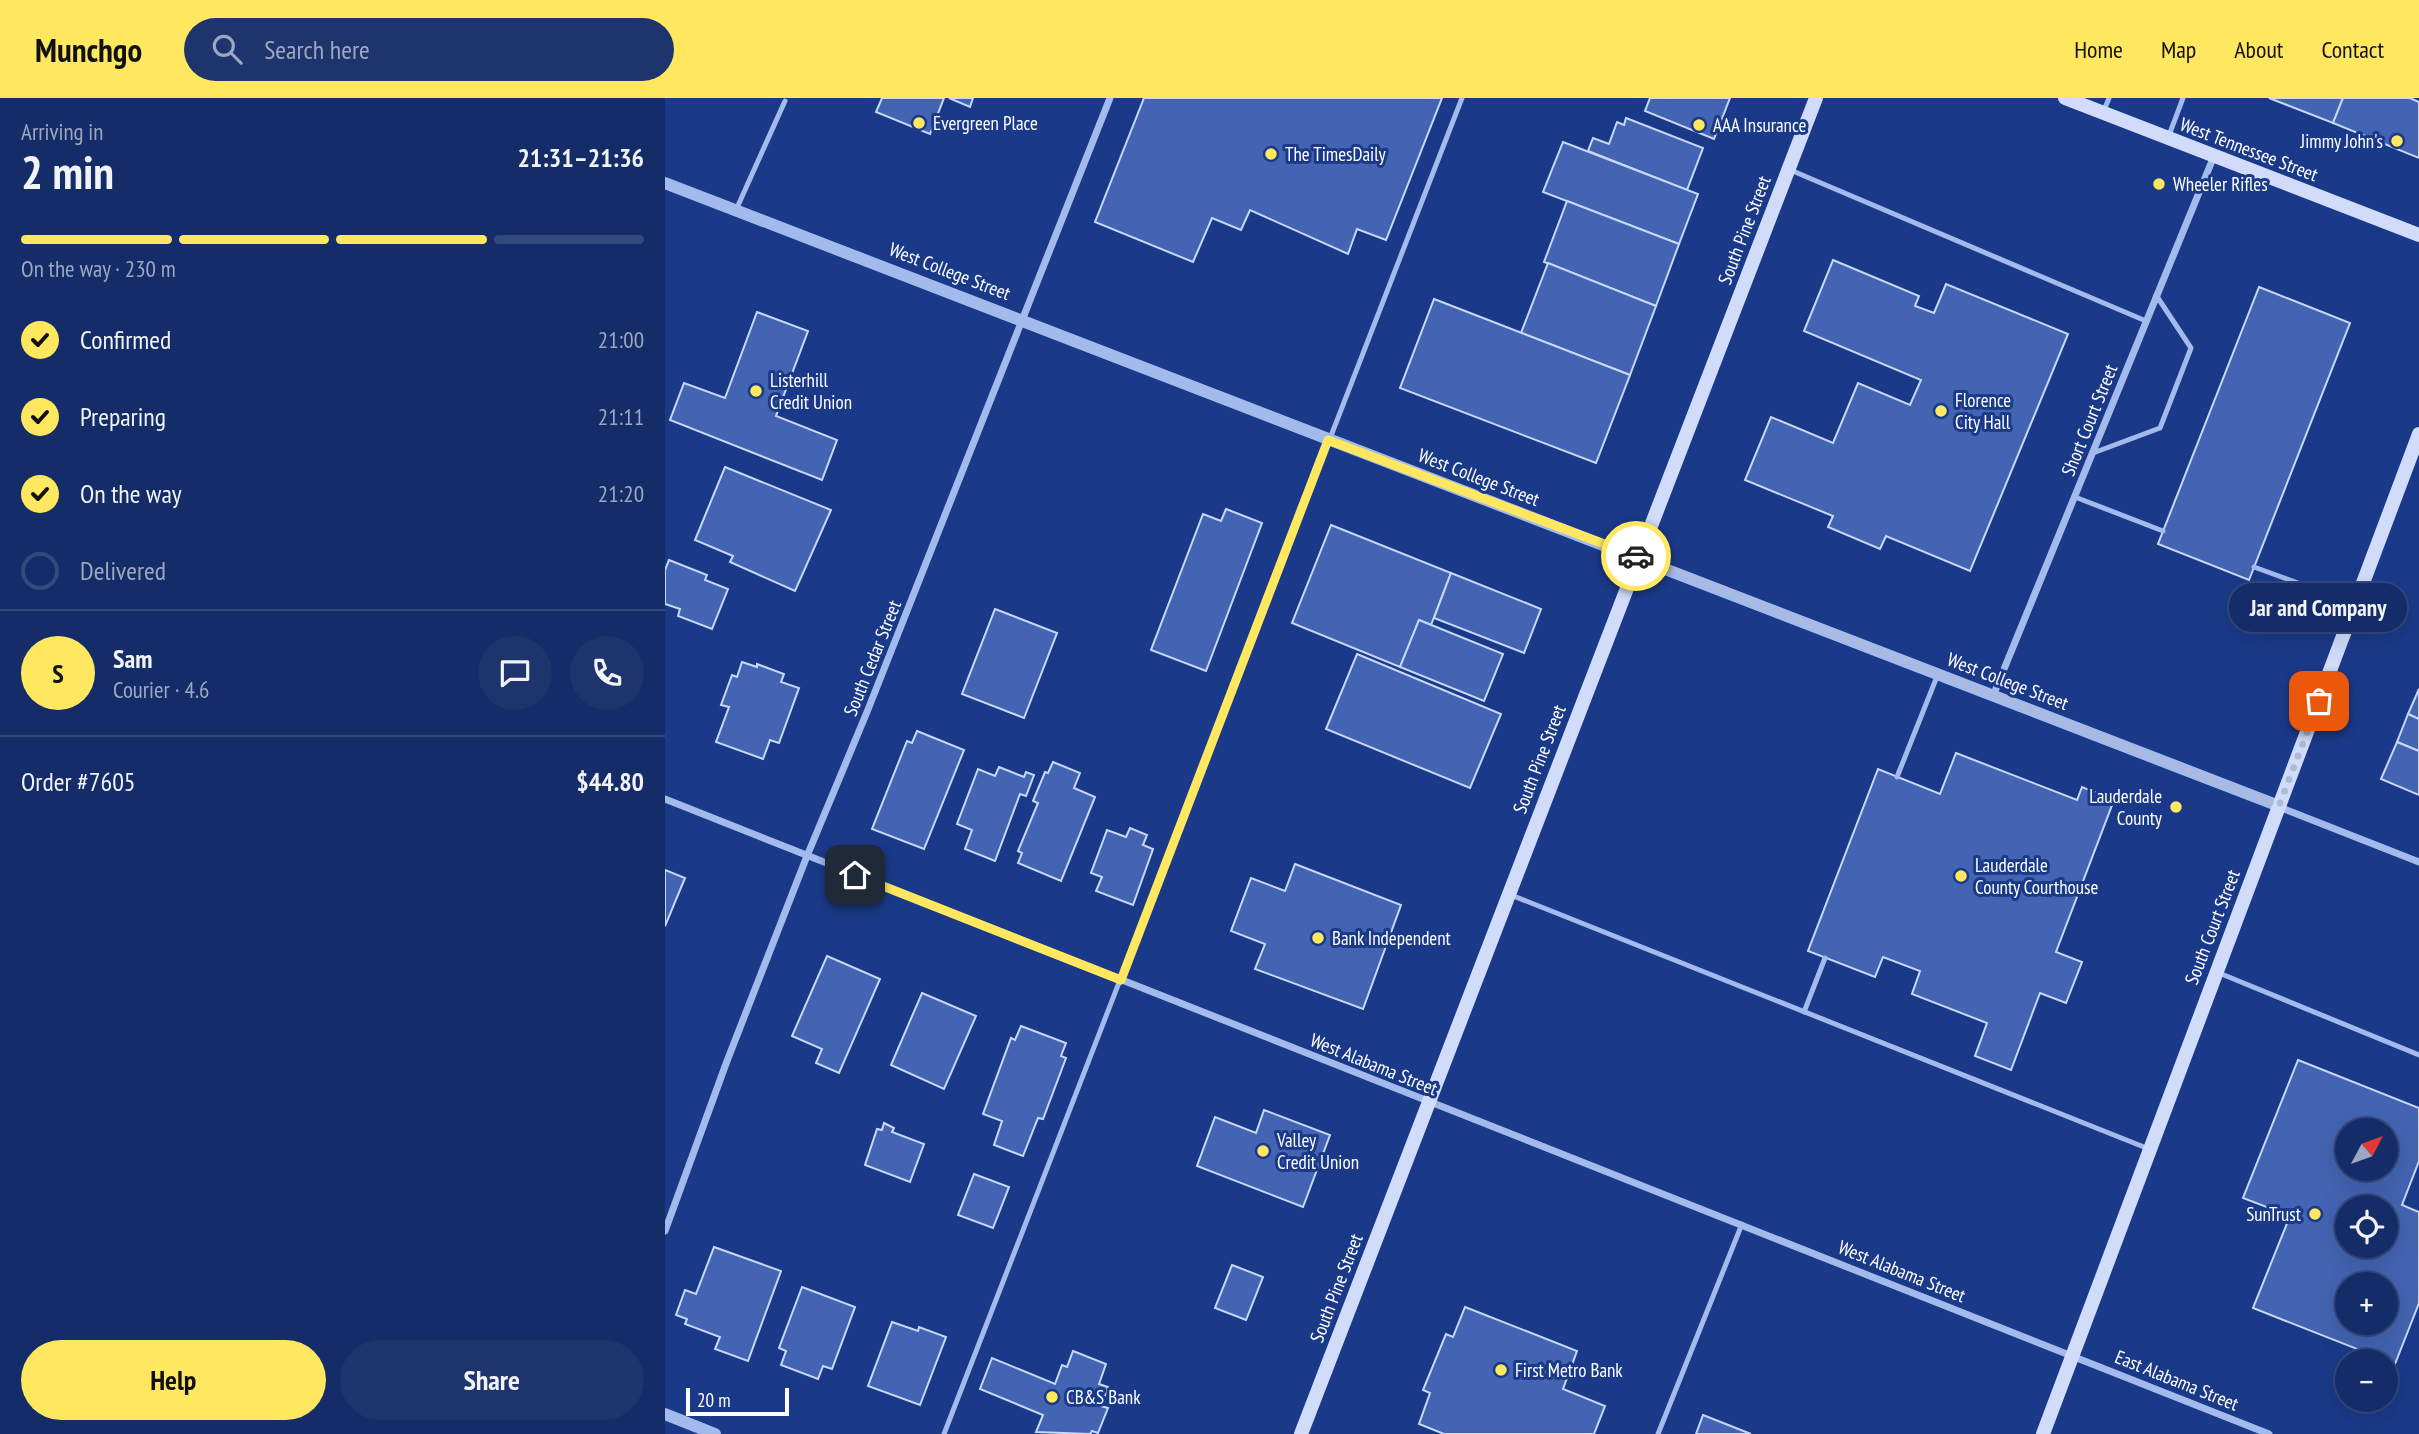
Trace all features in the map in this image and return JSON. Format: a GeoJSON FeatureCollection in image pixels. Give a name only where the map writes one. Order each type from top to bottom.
{"type":"FeatureCollection","features":[{"type":"Feature","properties":{"kind":"main road","name":"South Pine Street"},"geometry":{"type":"LineString","coordinates":[[1301,1434],[1816,98]]}},
{"type":"Feature","properties":{"kind":"main road","name":"West Tennessee Street"},"geometry":{"type":"LineString","coordinates":[[2065,98],[2419,235]]}},
{"type":"Feature","properties":{"kind":"main road","name":"South Court Street"},"geometry":{"type":"LineString","coordinates":[[2043,1434],[2419,434]]}},
{"type":"Feature","properties":{"kind":"street","name":"South Cedar Street"},"geometry":{"type":"LineString","coordinates":[[665,1231],[727,1061],[807,856],[873,700],[1110,98]]}},
{"type":"Feature","properties":{"kind":"street","name":"Short Court Street"},"geometry":{"type":"LineString","coordinates":[[1993,696],[2214,156]]}},
{"type":"Feature","properties":{"kind":"street","name":"West College Street"},"geometry":{"type":"LineString","coordinates":[[665,183],[2279,806]]}},
{"type":"Feature","properties":{"kind":"street","name":"West Alabama Street"},"geometry":{"type":"LineString","coordinates":[[665,799],[2073,1356]]}},
{"type":"Feature","properties":{"kind":"street"},"geometry":{"type":"LineString","coordinates":[[2279,806],[2419,862]]}},
{"type":"Feature","properties":{"kind":"street","name":"East Alabama Street"},"geometry":{"type":"LineString","coordinates":[[2073,1356],[2269,1434]]}},
{"type":"Feature","properties":{"kind":"street"},"geometry":{"type":"LineString","coordinates":[[665,1414],[715,1434]]}},
{"type":"Feature","properties":{"kind":"lane"},"geometry":{"type":"LineString","coordinates":[[944,1434],[1462,98]]}},
{"type":"Feature","properties":{"kind":"lane"},"geometry":{"type":"LineString","coordinates":[[2103,113],[2109,98]]}},
{"type":"Feature","properties":{"kind":"lane"},"geometry":{"type":"LineString","coordinates":[[2168,138],[2183,98]]}},
{"type":"Feature","properties":{"kind":"lane"},"geometry":{"type":"LineString","coordinates":[[736,210],[783,99]]}},
{"type":"Feature","properties":{"kind":"lane"},"geometry":{"type":"LineString","coordinates":[[1788,169],[2146,321]]}},
{"type":"Feature","properties":{"kind":"lane"},"geometry":{"type":"LineString","coordinates":[[2092,453],[2160,428],[2191,348],[2157,295]]}},
{"type":"Feature","properties":{"kind":"lane"},"geometry":{"type":"LineString","coordinates":[[2075,497],[2163,531]]}},
{"type":"Feature","properties":{"kind":"lane"},"geometry":{"type":"LineString","coordinates":[[2254,566],[2355,604]]}},
{"type":"Feature","properties":{"kind":"lane"},"geometry":{"type":"LineString","coordinates":[[1897,777],[1938,674]]}},
{"type":"Feature","properties":{"kind":"lane"},"geometry":{"type":"LineString","coordinates":[[1508,894],[2149,1149]]}},
{"type":"Feature","properties":{"kind":"lane"},"geometry":{"type":"LineString","coordinates":[[1804,1012],[1825,958]]}},
{"type":"Feature","properties":{"kind":"lane"},"geometry":{"type":"LineString","coordinates":[[2216,972],[2419,1055]]}},
{"type":"Feature","properties":{"kind":"lane"},"geometry":{"type":"LineString","coordinates":[[1658,1434],[1742,1224]]}},
{"type":"Feature","properties":{"kind":"building","name":"Evergreen Place"},"geometry":{"type":"Polygon","coordinates":[[[882,98],[944,98],[930,134],[876,112],[882,98]]]}},
{"type":"Feature","properties":{"kind":"building","name":"Evergreen Place"},"geometry":{"type":"Polygon","coordinates":[[[949,98],[973,98],[970,107],[949,98]]]}},
{"type":"Feature","properties":{"kind":"building","name":"The TimesDaily"},"geometry":{"type":"Polygon","coordinates":[[[1144,98],[1442,98],[1386,240],[1357,229],[1348,254],[1250,210],[1241,230],[1212,218],[1193,262],[1095,222],[1144,98]]]}},
{"type":"Feature","properties":{"kind":"building","name":"AAA Insurance"},"geometry":{"type":"Polygon","coordinates":[[[1650,98],[1730,98],[1714,139],[1645,111],[1650,98]]]}},
{"type":"Feature","properties":{"kind":"building"},"geometry":{"type":"Polygon","coordinates":[[[2269,98],[2343,98],[2333,123],[2269,98]]]}},
{"type":"Feature","properties":{"kind":"building","name":"Jimmy John's"},"geometry":{"type":"Polygon","coordinates":[[[2343,98],[2410,98],[2419,102],[2419,158],[2333,123],[2343,98]]]}},
{"type":"Feature","properties":{"kind":"building"},"geometry":{"type":"Polygon","coordinates":[[[1626,118],[1703,148],[1687,190],[1588,151],[1593,138],[1609,144],[1617,122],[1624,125],[1626,118]]]}},
{"type":"Feature","properties":{"kind":"building"},"geometry":{"type":"Polygon","coordinates":[[[1563,142],[1698,194],[1679,244],[1543,192],[1563,142]]]}},
{"type":"Feature","properties":{"kind":"building"},"geometry":{"type":"Polygon","coordinates":[[[1567,201],[1679,244],[1656,306],[1544,262],[1567,201]]]}},
{"type":"Feature","properties":{"kind":"building","name":"Florence City Hall"},"geometry":{"type":"Polygon","coordinates":[[[1833,260],[1919,296],[1915,306],[1934,313],[1946,284],[2068,334],[1970,571],[1886,536],[1880,549],[1828,527],[1833,516],[1745,480],[1771,417],[1833,443],[1858,383],[1910,405],[1921,380],[1804,331],[1833,260]]]}},
{"type":"Feature","properties":{"kind":"building"},"geometry":{"type":"Polygon","coordinates":[[[1548,263],[1656,306],[1630,375],[1521,333],[1548,263]]]}},
{"type":"Feature","properties":{"kind":"building"},"geometry":{"type":"Polygon","coordinates":[[[2259,287],[2350,323],[2249,580],[2158,544],[2259,287]]]}},
{"type":"Feature","properties":{"kind":"building"},"geometry":{"type":"Polygon","coordinates":[[[1434,299],[1630,375],[1596,463],[1400,388],[1434,299]]]}},
{"type":"Feature","properties":{"kind":"building","name":"Listerhill Credit Union"},"geometry":{"type":"Polygon","coordinates":[[[757,312],[808,331],[776,416],[837,440],[822,480],[670,420],[684,383],[725,398],[757,312]]]}},
{"type":"Feature","properties":{"kind":"building"},"geometry":{"type":"Polygon","coordinates":[[[725,467],[831,510],[795,591],[730,562],[733,556],[695,540],[725,467]]]}},
{"type":"Feature","properties":{"kind":"building"},"geometry":{"type":"Polygon","coordinates":[[[1226,509],[1262,523],[1206,671],[1151,650],[1203,514],[1221,521],[1226,509]]]}},
{"type":"Feature","properties":{"kind":"building"},"geometry":{"type":"Polygon","coordinates":[[[1331,525],[1451,573],[1431,625],[1419,620],[1400,667],[1292,623],[1331,525]]]}},
{"type":"Feature","properties":{"kind":"building"},"geometry":{"type":"Polygon","coordinates":[[[669,560],[707,575],[705,580],[728,589],[712,629],[678,616],[680,609],[665,604],[665,570],[669,560]]]}},
{"type":"Feature","properties":{"kind":"building"},"geometry":{"type":"Polygon","coordinates":[[[1451,573],[1541,609],[1524,653],[1434,618],[1451,573]]]}},
{"type":"Feature","properties":{"kind":"building"},"geometry":{"type":"Polygon","coordinates":[[[995,609],[1057,633],[1024,718],[962,694],[995,609]]]}},
{"type":"Feature","properties":{"kind":"building"},"geometry":{"type":"Polygon","coordinates":[[[1419,620],[1503,654],[1484,701],[1400,667],[1419,620]]]}},
{"type":"Feature","properties":{"kind":"building"},"geometry":{"type":"Polygon","coordinates":[[[1357,654],[1501,714],[1470,788],[1326,729],[1357,654]]]}},
{"type":"Feature","properties":{"kind":"building"},"geometry":{"type":"Polygon","coordinates":[[[742,662],[757,667],[757,664],[784,674],[781,682],[799,688],[779,743],[770,740],[763,759],[716,742],[729,707],[721,705],[732,675],[737,677],[742,662]]]}},
{"type":"Feature","properties":{"kind":"building"},"geometry":{"type":"Polygon","coordinates":[[[2419,689],[2419,719],[2408,714],[2419,689]]]}},
{"type":"Feature","properties":{"kind":"building"},"geometry":{"type":"Polygon","coordinates":[[[2408,714],[2419,719],[2419,751],[2397,742],[2408,714]]]}},
{"type":"Feature","properties":{"kind":"building"},"geometry":{"type":"Polygon","coordinates":[[[917,731],[964,750],[924,849],[872,829],[907,741],[912,743],[917,731]]]}},
{"type":"Feature","properties":{"kind":"building"},"geometry":{"type":"Polygon","coordinates":[[[2397,742],[2419,751],[2419,795],[2381,779],[2397,742]]]}},
{"type":"Feature","properties":{"kind":"building","name":"Lauderdale County Courthouse"},"geometry":{"type":"Polygon","coordinates":[[[1956,753],[2077,800],[2082,787],[2114,800],[2056,952],[2082,962],[2066,1003],[2040,993],[2011,1070],[1975,1056],[1987,1023],[1912,994],[1920,971],[1883,957],[1875,977],[1808,951],[1878,769],[1940,794],[1956,753]]]}},
{"type":"Feature","properties":{"kind":"building"},"geometry":{"type":"Polygon","coordinates":[[[1053,762],[1080,773],[1074,788],[1095,797],[1061,881],[1018,863],[1022,853],[1018,851],[1038,803],[1033,801],[1045,772],[1048,773],[1053,762]]]}},
{"type":"Feature","properties":{"kind":"building"},"geometry":{"type":"Polygon","coordinates":[[[999,767],[1024,777],[1026,772],[1034,775],[1026,796],[1020,794],[995,861],[965,849],[972,830],[957,824],[978,769],[995,776],[999,767]]]}},
{"type":"Feature","properties":{"kind":"building"},"geometry":{"type":"Polygon","coordinates":[[[1130,828],[1147,835],[1143,845],[1153,849],[1133,905],[1096,891],[1102,877],[1091,873],[1107,830],[1126,837],[1130,828]]]}},
{"type":"Feature","properties":{"kind":"building","name":"Bank Independent"},"geometry":{"type":"Polygon","coordinates":[[[1295,864],[1401,905],[1363,1009],[1255,969],[1265,944],[1231,931],[1251,878],[1285,891],[1295,864]]]}},
{"type":"Feature","properties":{"kind":"building"},"geometry":{"type":"Polygon","coordinates":[[[665,870],[685,878],[665,926],[665,870]]]}},
{"type":"Feature","properties":{"kind":"building"},"geometry":{"type":"Polygon","coordinates":[[[827,956],[880,979],[839,1073],[816,1063],[822,1049],[792,1036],[827,956]]]}},
{"type":"Feature","properties":{"kind":"building"},"geometry":{"type":"Polygon","coordinates":[[[922,993],[976,1016],[944,1089],[891,1065],[922,993]]]}},
{"type":"Feature","properties":{"kind":"building"},"geometry":{"type":"Polygon","coordinates":[[[1021,1026],[1066,1043],[1061,1056],[1066,1058],[1043,1119],[1038,1118],[1023,1156],[994,1145],[1002,1121],[983,1114],[1011,1038],[1015,1040],[1021,1026]]]}},
{"type":"Feature","properties":{"kind":"building","name":"SunTrust"},"geometry":{"type":"Polygon","coordinates":[[[2298,1060],[2419,1108],[2419,1161],[2402,1205],[2419,1212],[2419,1303],[2398,1356],[2398,1349],[2357,1349],[2253,1308],[2290,1216],[2243,1198],[2298,1060]]]}},
{"type":"Feature","properties":{"kind":"building","name":"Valley Credit Union"},"geometry":{"type":"Polygon","coordinates":[[[1264,1110],[1330,1135],[1303,1207],[1197,1166],[1215,1117],[1256,1133],[1264,1110]]]}},
{"type":"Feature","properties":{"kind":"building"},"geometry":{"type":"Polygon","coordinates":[[[884,1123],[894,1128],[892,1132],[924,1144],[910,1182],[865,1165],[877,1129],[882,1130],[884,1123]]]}},
{"type":"Feature","properties":{"kind":"building"},"geometry":{"type":"Polygon","coordinates":[[[974,1174],[1009,1187],[993,1228],[958,1215],[974,1174]]]}},
{"type":"Feature","properties":{"kind":"building"},"geometry":{"type":"Polygon","coordinates":[[[714,1247],[781,1271],[748,1361],[715,1349],[720,1337],[685,1324],[687,1319],[676,1315],[685,1290],[696,1294],[714,1247]]]}},
{"type":"Feature","properties":{"kind":"building"},"geometry":{"type":"Polygon","coordinates":[[[1232,1265],[1263,1277],[1246,1320],[1215,1308],[1232,1265]]]}},
{"type":"Feature","properties":{"kind":"building"},"geometry":{"type":"Polygon","coordinates":[[[802,1287],[855,1307],[832,1369],[823,1366],[818,1379],[781,1365],[786,1351],[779,1348],[802,1287]]]}},
{"type":"Feature","properties":{"kind":"building","name":"First Metro Bank"},"geometry":{"type":"Polygon","coordinates":[[[1465,1307],[1577,1351],[1563,1389],[1605,1406],[1594,1434],[1444,1434],[1419,1424],[1430,1393],[1423,1390],[1446,1334],[1453,1337],[1465,1307]]]}},
{"type":"Feature","properties":{"kind":"building"},"geometry":{"type":"Polygon","coordinates":[[[892,1322],[918,1331],[919,1327],[946,1337],[920,1405],[868,1386],[892,1322]]]}},
{"type":"Feature","properties":{"kind":"building","name":"CB&S Bank"},"geometry":{"type":"Polygon","coordinates":[[[1073,1351],[1106,1364],[1099,1384],[1108,1387],[1101,1406],[1108,1408],[1098,1433],[1036,1432],[1043,1415],[980,1389],[992,1358],[1055,1384],[1062,1365],[1067,1367],[1073,1351]]]}},
{"type":"Feature","properties":{"kind":"building"},"geometry":{"type":"Polygon","coordinates":[[[1703,1415],[1751,1434],[1696,1434],[1703,1415]]]}},
{"type":"Feature","properties":{"kind":"way so far"},"geometry":{"type":"LineString","coordinates":[[1636,556],[2279,806],[2319,701]]}},
{"type":"Feature","properties":{"kind":"place","name":"Evergreen Place"},"geometry":{"type":"Point","coordinates":[919,123]}},
{"type":"Feature","properties":{"kind":"place","name":"AAA Insurance"},"geometry":{"type":"Point","coordinates":[1699,125]}},
{"type":"Feature","properties":{"kind":"place","name":"Jimmy John's"},"geometry":{"type":"Point","coordinates":[2397,141]}},
{"type":"Feature","properties":{"kind":"place","name":"The TimesDaily"},"geometry":{"type":"Point","coordinates":[1271,154]}},
{"type":"Feature","properties":{"kind":"place","name":"Wheeler Rifles"},"geometry":{"type":"Point","coordinates":[2159,184]}},
{"type":"Feature","properties":{"kind":"place","name":"Listerhill Credit Union"},"geometry":{"type":"Point","coordinates":[756,391]}},
{"type":"Feature","properties":{"kind":"place","name":"Florence City Hall"},"geometry":{"type":"Point","coordinates":[1941,411]}},
{"type":"Feature","properties":{"kind":"place","name":"Jar and Company"},"geometry":{"type":"Point","coordinates":[2319,701]}},
{"type":"Feature","properties":{"kind":"place","name":"Lauderdale County"},"geometry":{"type":"Point","coordinates":[2176,807]}},
{"type":"Feature","properties":{"kind":"place","name":"Lauderdale County Courthouse"},"geometry":{"type":"Point","coordinates":[1961,876]}},
{"type":"Feature","properties":{"kind":"place","name":"Bank Independent"},"geometry":{"type":"Point","coordinates":[1318,938]}},
{"type":"Feature","properties":{"kind":"place","name":"Valley Credit Union"},"geometry":{"type":"Point","coordinates":[1263,1151]}},
{"type":"Feature","properties":{"kind":"place","name":"SunTrust"},"geometry":{"type":"Point","coordinates":[2315,1214]}},
{"type":"Feature","properties":{"kind":"place","name":"First Metro Bank"},"geometry":{"type":"Point","coordinates":[1501,1370]}},
{"type":"Feature","properties":{"kind":"place","name":"CB&S Bank"},"geometry":{"type":"Point","coordinates":[1052,1397]}},
{"type":"Feature","properties":{"kind":"route"},"geometry":{"type":"LineString","coordinates":[[855,875],[1121,980],[1328,440],[1636,556]]}}]}
